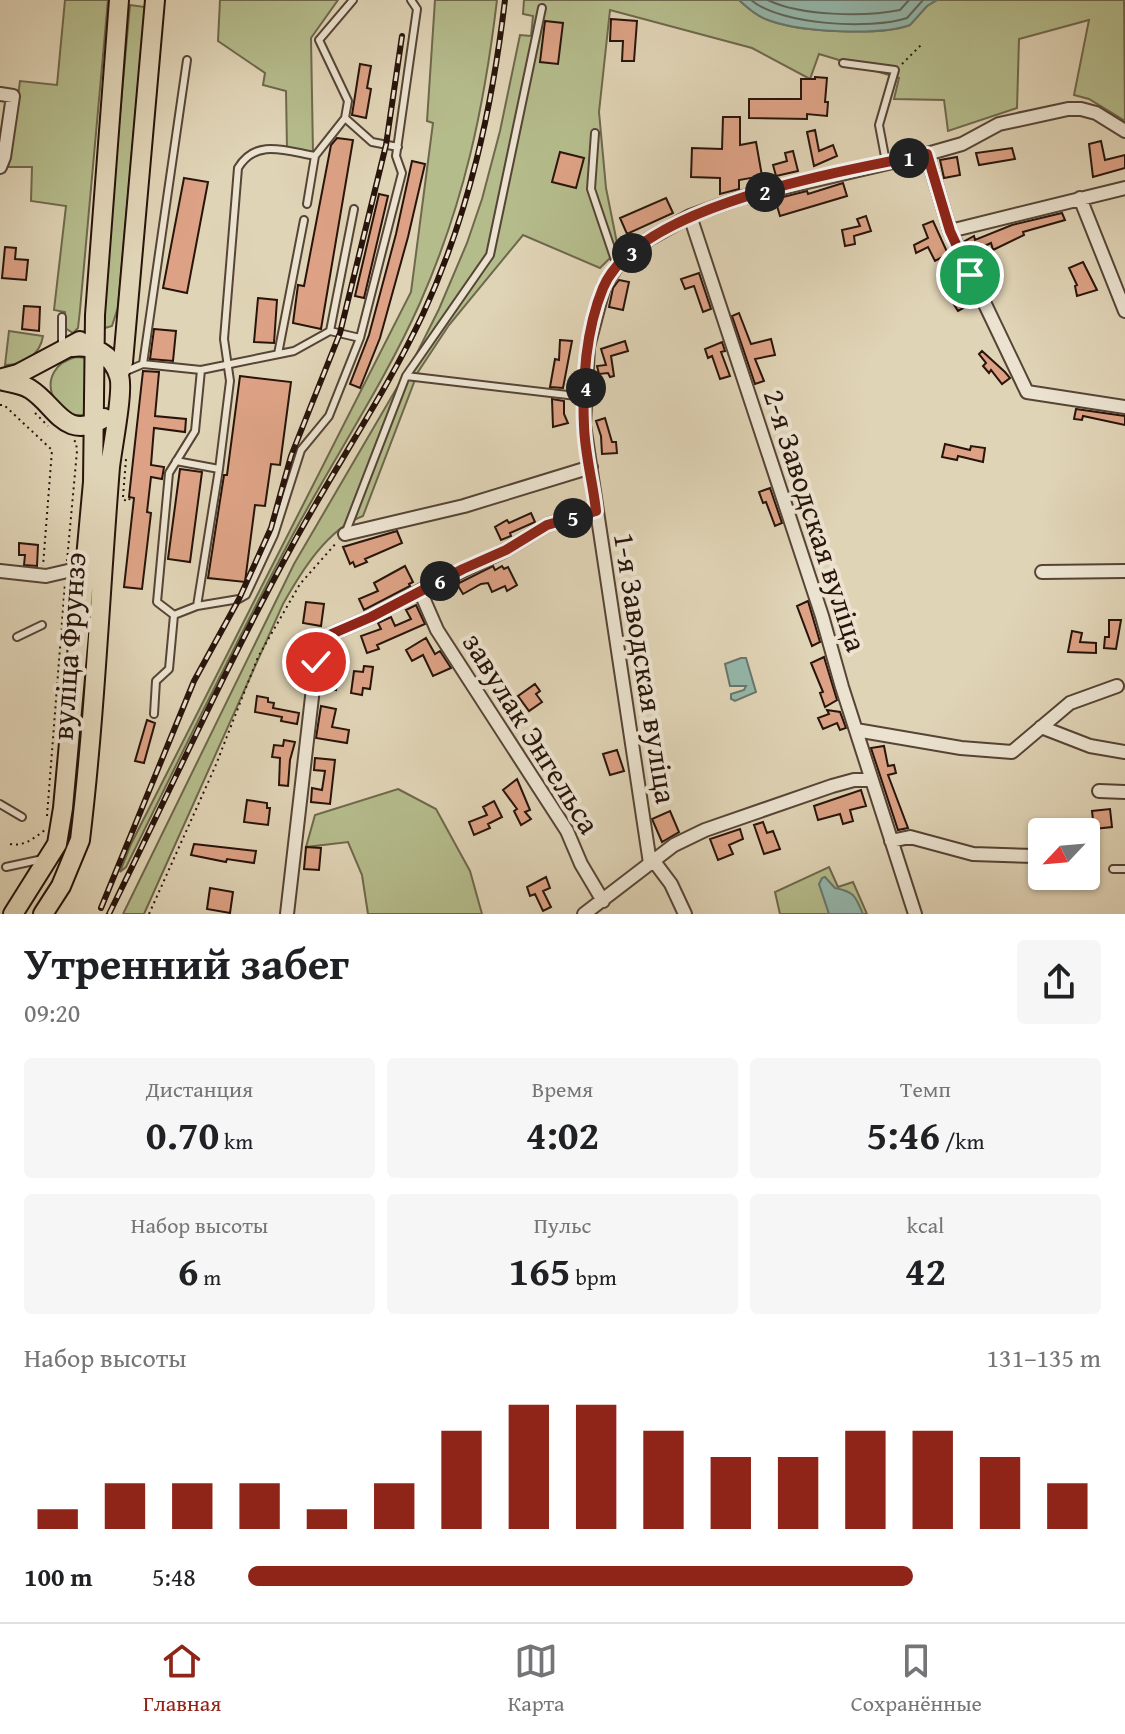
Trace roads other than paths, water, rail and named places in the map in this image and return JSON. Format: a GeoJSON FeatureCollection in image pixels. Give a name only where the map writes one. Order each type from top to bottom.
{"type":"FeatureCollection","features":[{"type":"Feature","properties":{"kind":"main road","name":"вуліца Фрунзэ"},"geometry":{"type":"LineString","coordinates":[[13,914],[50,858],[60,833],[63,808],[76,569],[93,482],[93,348],[119,2]]}},
{"type":"Feature","properties":{"kind":"main road","name":"вуліца Фрунзэ"},"geometry":{"type":"LineString","coordinates":[[43,914],[61,886],[80,840],[121,383],[119,374],[123,362],[155,4]]}},
{"type":"Feature","properties":{"kind":"main road"},"geometry":{"type":"LineString","coordinates":[[4,380],[63,351],[87,334],[95,315]]}},
{"type":"Feature","properties":{"kind":"main road"},"geometry":{"type":"LineString","coordinates":[[41,409],[43,375],[63,351],[93,348],[105,354],[119,374]]}},
{"type":"Feature","properties":{"kind":"main road","name":"вуліца Фрунзэ"},"geometry":{"type":"LineString","coordinates":[[4,380],[30,397],[49,420],[81,441],[88,453],[93,482]]}},
{"type":"Feature","properties":{"kind":"main road"},"geometry":{"type":"LineString","coordinates":[[4,380],[29,388],[41,409],[67,423],[94,423],[108,415],[118,401]]}},
{"type":"Feature","properties":{"kind":"street"},"geometry":{"type":"LineString","coordinates":[[0,167],[4,157],[6,95]]}},
{"type":"Feature","properties":{"kind":"street","name":"1-я Заводская вуліца"},"geometry":{"type":"LineString","coordinates":[[651,862],[584,425],[588,347],[604,286],[617,266],[649,239],[690,216],[743,197],[927,154],[962,144],[999,124],[1068,109],[1096,113],[1125,131]]}},
{"type":"Feature","properties":{"kind":"street"},"geometry":{"type":"LineString","coordinates":[[927,154],[950,231],[1027,392],[1125,407]]}},
{"type":"Feature","properties":{"kind":"street"},"geometry":{"type":"LineString","coordinates":[[950,231],[1125,188]]}},
{"type":"Feature","properties":{"kind":"street"},"geometry":{"type":"LineString","coordinates":[[1080,198],[1125,311]]}},
{"type":"Feature","properties":{"kind":"street","name":"2-я Заводская вуліца"},"geometry":{"type":"LineString","coordinates":[[690,216],[822,616],[915,914]]}},
{"type":"Feature","properties":{"kind":"street"},"geometry":{"type":"LineString","coordinates":[[345,534],[464,506],[591,467]]}},
{"type":"Feature","properties":{"kind":"street"},"geometry":{"type":"LineString","coordinates":[[287,914],[316,662],[327,636],[506,550],[547,525],[596,511]]}},
{"type":"Feature","properties":{"kind":"street"},"geometry":{"type":"LineString","coordinates":[[0,571],[40,575],[76,569]]}},
{"type":"Feature","properties":{"kind":"street"},"geometry":{"type":"LineString","coordinates":[[1042,572],[1125,571]]}},
{"type":"Feature","properties":{"kind":"street","name":"завулак Энгельса"},"geometry":{"type":"LineString","coordinates":[[420,591],[437,630],[567,831],[581,864],[603,901]]}},
{"type":"Feature","properties":{"kind":"street"},"geometry":{"type":"LineString","coordinates":[[856,730],[961,748],[1012,752],[1070,703],[1117,686]]}},
{"type":"Feature","properties":{"kind":"street"},"geometry":{"type":"LineString","coordinates":[[1041,727],[1090,746],[1125,752]]}},
{"type":"Feature","properties":{"kind":"street"},"geometry":{"type":"LineString","coordinates":[[584,914],[674,845],[728,821],[832,786],[854,780],[871,780]]}},
{"type":"Feature","properties":{"kind":"street"},"geometry":{"type":"LineString","coordinates":[[1099,791],[1125,792]]}},
{"type":"Feature","properties":{"kind":"street"},"geometry":{"type":"LineString","coordinates":[[891,841],[910,837],[973,854],[1028,856]]}},
{"type":"Feature","properties":{"kind":"street"},"geometry":{"type":"LineString","coordinates":[[651,862],[671,884],[685,914]]}},
{"type":"Feature","properties":{"kind":"lane"},"geometry":{"type":"LineString","coordinates":[[307,204],[315,156],[345,118],[348,101],[319,40],[353,0]]}},
{"type":"Feature","properties":{"kind":"lane"},"geometry":{"type":"LineString","coordinates":[[174,615],[197,606],[246,595],[274,535],[301,450],[329,416],[360,338],[402,173],[396,156],[417,9],[411,0]]}},
{"type":"Feature","properties":{"kind":"lane"},"geometry":{"type":"LineString","coordinates":[[345,534],[406,376],[490,255],[542,8]]}},
{"type":"Feature","properties":{"kind":"lane"},"geometry":{"type":"LineString","coordinates":[[143,364],[187,60]]}},
{"type":"Feature","properties":{"kind":"lane"},"geometry":{"type":"LineString","coordinates":[[843,63],[895,70],[879,125],[886,162]]}},
{"type":"Feature","properties":{"kind":"lane"},"geometry":{"type":"LineString","coordinates":[[345,118],[372,142],[398,147]]}},
{"type":"Feature","properties":{"kind":"lane"},"geometry":{"type":"LineString","coordinates":[[595,133],[591,189],[617,266]]}},
{"type":"Feature","properties":{"kind":"lane"},"geometry":{"type":"LineString","coordinates":[[197,606],[230,381],[224,339],[238,168],[244,157],[254,151],[268,149],[315,156]]}},
{"type":"Feature","properties":{"kind":"lane"},"geometry":{"type":"LineString","coordinates":[[330,331],[354,209]]}},
{"type":"Feature","properties":{"kind":"lane"},"geometry":{"type":"LineString","coordinates":[[278,354],[304,220]]}},
{"type":"Feature","properties":{"kind":"lane"},"geometry":{"type":"LineString","coordinates":[[62,317],[63,351]]}},
{"type":"Feature","properties":{"kind":"lane"},"geometry":{"type":"LineString","coordinates":[[119,374],[143,364],[201,370],[228,365],[294,351],[330,331],[360,338]]}},
{"type":"Feature","properties":{"kind":"lane"},"geometry":{"type":"LineString","coordinates":[[174,615],[157,602],[169,473],[195,431],[201,370]]}},
{"type":"Feature","properties":{"kind":"lane"},"geometry":{"type":"LineString","coordinates":[[406,376],[585,397]]}},
{"type":"Feature","properties":{"kind":"lane"},"geometry":{"type":"LineString","coordinates":[[176,461],[219,469]]}},
{"type":"Feature","properties":{"kind":"lane"},"geometry":{"type":"LineString","coordinates":[[154,714],[156,681],[169,669],[174,615]]}},
{"type":"Feature","properties":{"kind":"lane"},"geometry":{"type":"LineString","coordinates":[[17,637],[42,625]]}},
{"type":"Feature","properties":{"kind":"lane"},"geometry":{"type":"LineString","coordinates":[[0,804],[22,817]]}},
{"type":"Feature","properties":{"kind":"lane"},"geometry":{"type":"LineString","coordinates":[[6,867],[50,858]]}},
{"type":"Feature","properties":{"kind":"lane"},"geometry":{"type":"LineString","coordinates":[[1113,869],[1125,869]]}},
{"type":"Feature","properties":{"kind":"water"},"geometry":{"type":"Polygon","coordinates":[[[739,0],[937,0],[910,25],[861,31],[785,25],[762,17],[739,0]]]}},
{"type":"Feature","properties":{"kind":"water"},"geometry":{"type":"Polygon","coordinates":[[[746,658],[756,692],[735,701],[731,699],[731,694],[744,690],[746,686],[730,686],[725,664],[746,658]]]}},
{"type":"Feature","properties":{"kind":"water"},"geometry":{"type":"Polygon","coordinates":[[[825,877],[835,888],[854,896],[863,914],[829,914],[819,884],[825,877]]]}},
{"type":"Feature","properties":{"kind":"railway"},"geometry":{"type":"LineString","coordinates":[[109,914],[268,591],[423,314],[466,199],[493,81],[505,0]]}},
{"type":"Feature","properties":{"kind":"railway"},"geometry":{"type":"LineString","coordinates":[[101,908],[194,681],[239,599],[271,528],[291,456],[340,333],[386,145],[402,36]]}}]}
